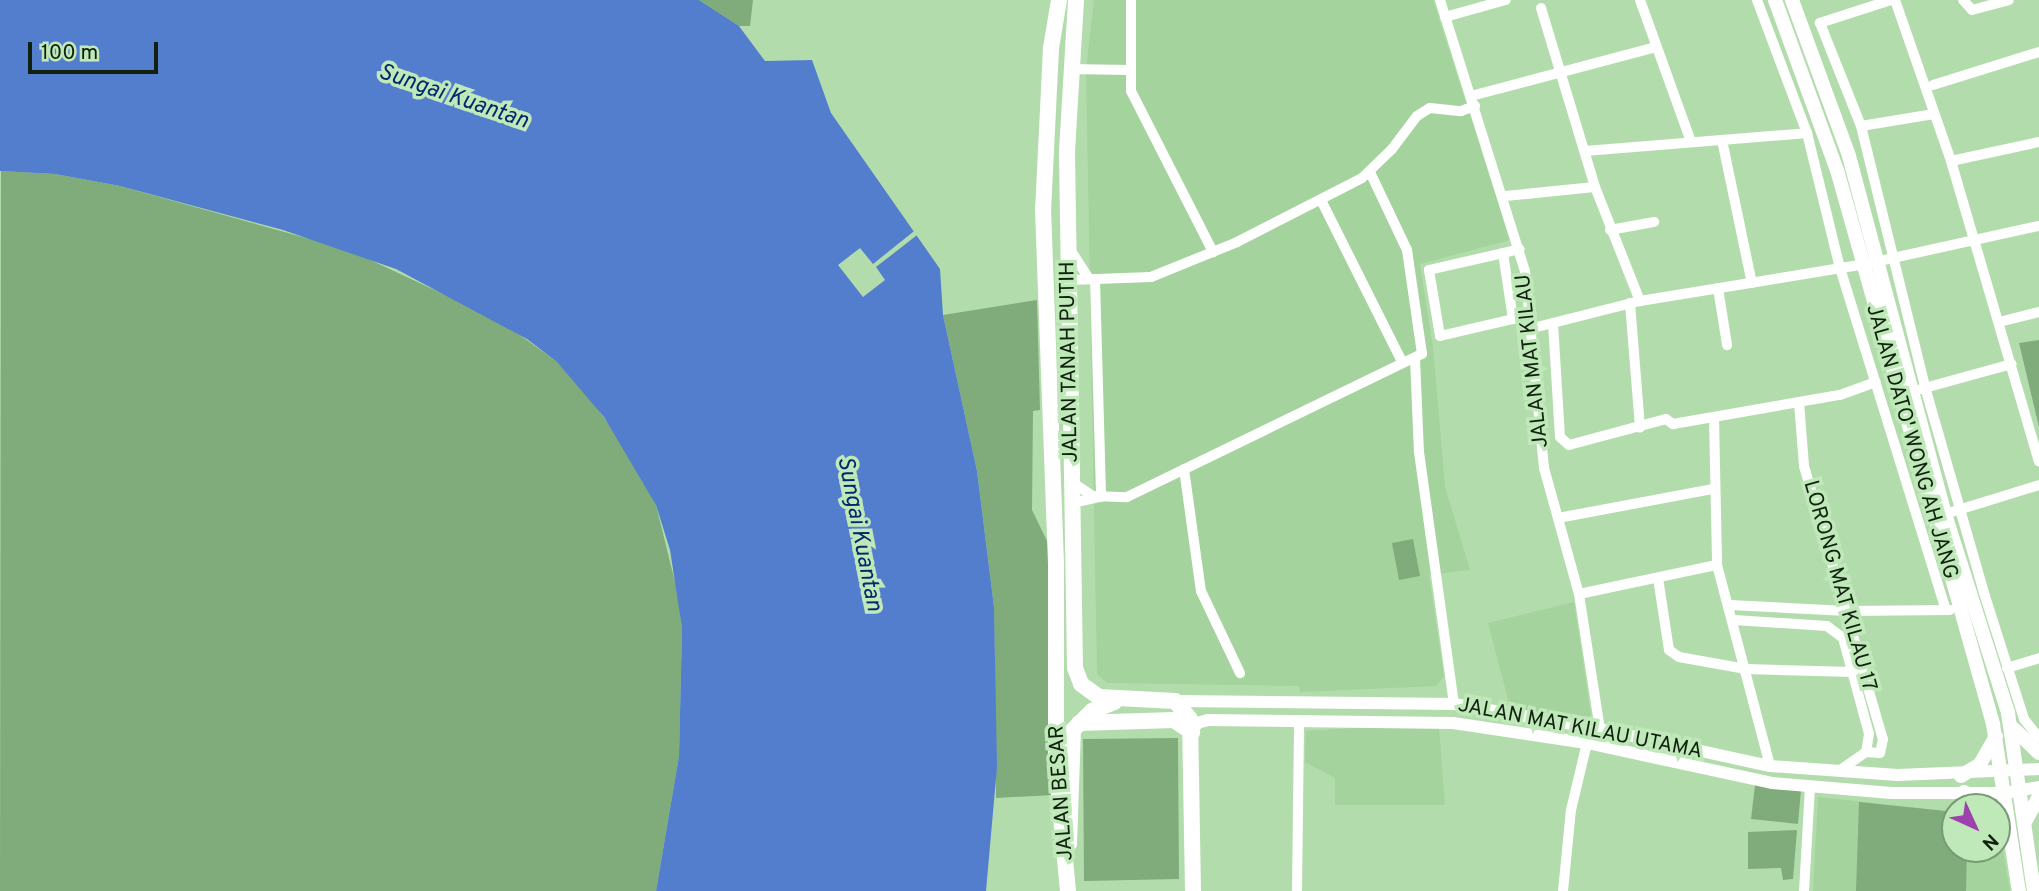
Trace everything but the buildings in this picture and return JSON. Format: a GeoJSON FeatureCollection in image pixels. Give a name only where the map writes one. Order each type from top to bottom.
{"type":"FeatureCollection","features":[{"type":"Feature","properties":{"kind":"highway","name":"JALAN TANAH PUTIH"},"geometry":{"type":"LineString","coordinates":[[1056,694],[1054,523],[1043,209],[1051,59],[1059,0]]}},
{"type":"Feature","properties":{"kind":"highway","name":"JALAN TANAH PUTIH"},"geometry":{"type":"LineString","coordinates":[[1076,0],[1069,69],[1068,215],[1077,677],[1089,692],[1114,702]]}},
{"type":"Feature","properties":{"kind":"highway"},"geometry":{"type":"LineString","coordinates":[[1046,262],[1057,267],[1062,260],[1068,215]]}},
{"type":"Feature","properties":{"kind":"highway"},"geometry":{"type":"LineString","coordinates":[[1052,478],[1072,503],[1054,523]]}},
{"type":"Feature","properties":{"kind":"highway","name":"JALAN BESAR"},"geometry":{"type":"LineString","coordinates":[[1056,694],[1059,808],[1067,853],[1068,891]]}},
{"type":"Feature","properties":{"kind":"highway"},"geometry":{"type":"LineString","coordinates":[[1175,701],[1190,719],[1192,732],[1193,891]]}},
{"type":"Feature","properties":{"kind":"highway","name":"JALAN MAT KILAU UTAMA"},"geometry":{"type":"LineString","coordinates":[[1114,702],[1175,701]]}},
{"type":"Feature","properties":{"kind":"highway"},"geometry":{"type":"LineString","coordinates":[[1067,853],[1073,820],[1071,736],[1077,723],[1114,702]]}},
{"type":"Feature","properties":{"kind":"highway"},"geometry":{"type":"LineString","coordinates":[[1077,723],[1095,719],[1174,720],[1192,732]]}},
{"type":"Feature","properties":{"kind":"main road","name":"JALAN DATO' WONG AH JANG"},"geometry":{"type":"LineString","coordinates":[[1775,0],[1833,158],[1952,609],[1996,736],[2005,793]]}},
{"type":"Feature","properties":{"kind":"main road","name":"JALAN DATO' WONG AH JANG"},"geometry":{"type":"LineString","coordinates":[[1792,0],[1849,156],[1876,261],[1918,389],[1945,514],[1978,598],[2012,727],[2023,791],[2034,891]]}},
{"type":"Feature","properties":{"kind":"main road"},"geometry":{"type":"LineString","coordinates":[[2012,727],[2039,753]]}},
{"type":"Feature","properties":{"kind":"main road"},"geometry":{"type":"LineString","coordinates":[[1961,776],[1980,764],[1996,736]]}},
{"type":"Feature","properties":{"kind":"main road"},"geometry":{"type":"LineString","coordinates":[[2026,821],[2039,797]]}},
{"type":"Feature","properties":{"kind":"main road","name":"JALAN DATO' WONG AH JANG"},"geometry":{"type":"LineString","coordinates":[[2011,837],[2019,891]]}},
{"type":"Feature","properties":{"kind":"main road"},"geometry":{"type":"LineString","coordinates":[[2011,850],[2014,859]]}},
{"type":"Feature","properties":{"kind":"street"},"geometry":{"type":"LineString","coordinates":[[1131,0],[1130,70],[1136,103],[1213,252]]}},
{"type":"Feature","properties":{"kind":"street","name":"JALAN MAT KILAU"},"geometry":{"type":"LineString","coordinates":[[1440,0],[1520,249],[1533,328],[1544,468],[1579,594],[1600,729]]}},
{"type":"Feature","properties":{"kind":"street"},"geometry":{"type":"LineString","coordinates":[[1445,17],[1506,0]]}},
{"type":"Feature","properties":{"kind":"street"},"geometry":{"type":"LineString","coordinates":[[1640,0],[1691,142]]}},
{"type":"Feature","properties":{"kind":"street"},"geometry":{"type":"LineString","coordinates":[[1730,605],[1847,611],[1952,609],[1840,268],[1807,133],[1757,0]]}},
{"type":"Feature","properties":{"kind":"street"},"geometry":{"type":"LineString","coordinates":[[2039,461],[1951,160],[1893,0],[1820,23],[1861,126],[1892,258],[1918,389],[1961,509],[1978,598],[2027,725],[2039,738]]}},
{"type":"Feature","properties":{"kind":"street"},"geometry":{"type":"LineString","coordinates":[[1963,0],[1972,10],[2009,0]]}},
{"type":"Feature","properties":{"kind":"street"},"geometry":{"type":"LineString","coordinates":[[1541,8],[1595,187],[1635,302],[1640,428],[1666,419],[1673,424],[1799,402],[1876,382]]}},
{"type":"Feature","properties":{"kind":"street"},"geometry":{"type":"LineString","coordinates":[[1472,96],[1657,47]]}},
{"type":"Feature","properties":{"kind":"street"},"geometry":{"type":"LineString","coordinates":[[1933,85],[2039,52]]}},
{"type":"Feature","properties":{"kind":"street"},"geometry":{"type":"LineString","coordinates":[[1069,69],[1130,70]]}},
{"type":"Feature","properties":{"kind":"street"},"geometry":{"type":"LineString","coordinates":[[1822,79],[1842,77]]}},
{"type":"Feature","properties":{"kind":"street"},"geometry":{"type":"LineString","coordinates":[[1069,280],[1151,277],[1213,252],[1321,200],[1370,172],[1417,116],[1430,108],[1461,111],[1475,106]]}},
{"type":"Feature","properties":{"kind":"street"},"geometry":{"type":"LineString","coordinates":[[1861,126],[1934,114]]}},
{"type":"Feature","properties":{"kind":"street"},"geometry":{"type":"LineString","coordinates":[[1586,151],[1807,133]]}},
{"type":"Feature","properties":{"kind":"street"},"geometry":{"type":"LineString","coordinates":[[1722,140],[1752,283]]}},
{"type":"Feature","properties":{"kind":"street"},"geometry":{"type":"LineString","coordinates":[[1951,160],[2039,142]]}},
{"type":"Feature","properties":{"kind":"street"},"geometry":{"type":"LineString","coordinates":[[1072,503],[1101,497],[1127,497],[1415,358],[1425,348],[1407,250],[1370,172]]}},
{"type":"Feature","properties":{"kind":"street"},"geometry":{"type":"LineString","coordinates":[[1505,196],[1595,187]]}},
{"type":"Feature","properties":{"kind":"street"},"geometry":{"type":"LineString","coordinates":[[1321,200],[1402,362]]}},
{"type":"Feature","properties":{"kind":"street"},"geometry":{"type":"LineString","coordinates":[[1610,230],[1654,222]]}},
{"type":"Feature","properties":{"kind":"street"},"geometry":{"type":"LineString","coordinates":[[1533,328],[1635,302],[1861,265],[2039,226]]}},
{"type":"Feature","properties":{"kind":"street"},"geometry":{"type":"LineString","coordinates":[[1069,237],[1077,265],[1092,279],[1101,497]]}},
{"type":"Feature","properties":{"kind":"street"},"geometry":{"type":"LineString","coordinates":[[1503,253],[1513,319],[1440,336],[1429,270],[1520,249]]}},
{"type":"Feature","properties":{"kind":"street"},"geometry":{"type":"LineString","coordinates":[[1718,288],[1727,345]]}},
{"type":"Feature","properties":{"kind":"street"},"geometry":{"type":"LineString","coordinates":[[1999,321],[2039,312]]}},
{"type":"Feature","properties":{"kind":"street","name":"JALAN MAT KILAU"},"geometry":{"type":"LineString","coordinates":[[1553,323],[1563,443],[1640,428]]}},
{"type":"Feature","properties":{"kind":"street"},"geometry":{"type":"LineString","coordinates":[[1415,358],[1419,452],[1454,704]]}},
{"type":"Feature","properties":{"kind":"street"},"geometry":{"type":"LineString","coordinates":[[1918,389],[2012,365]]}},
{"type":"Feature","properties":{"kind":"street","name":"LORONG MAT KILAU 17"},"geometry":{"type":"LineString","coordinates":[[1799,402],[1804,466],[1883,739],[1880,753],[1866,752]]}},
{"type":"Feature","properties":{"kind":"street"},"geometry":{"type":"LineString","coordinates":[[1714,417],[1713,489],[1717,565],[1724,597],[1730,605],[1734,620],[1770,766]]}},
{"type":"Feature","properties":{"kind":"street"},"geometry":{"type":"LineString","coordinates":[[1184,469],[1199,584],[1240,673]]}},
{"type":"Feature","properties":{"kind":"street"},"geometry":{"type":"LineString","coordinates":[[1072,482],[1081,492],[1101,497]]}},
{"type":"Feature","properties":{"kind":"street"},"geometry":{"type":"LineString","coordinates":[[1945,514],[2039,485]]}},
{"type":"Feature","properties":{"kind":"street"},"geometry":{"type":"LineString","coordinates":[[1558,518],[1713,489]]}},
{"type":"Feature","properties":{"kind":"street"},"geometry":{"type":"LineString","coordinates":[[1579,594],[1717,565]]}},
{"type":"Feature","properties":{"kind":"street"},"geometry":{"type":"LineString","coordinates":[[1658,578],[1669,650],[1679,657],[1746,669],[1853,673]]}},
{"type":"Feature","properties":{"kind":"street"},"geometry":{"type":"LineString","coordinates":[[1734,620],[1827,626],[1843,638],[1869,734],[1866,752],[1839,771]]}},
{"type":"Feature","properties":{"kind":"street"},"geometry":{"type":"LineString","coordinates":[[2007,668],[2039,658]]}},
{"type":"Feature","properties":{"kind":"street"},"geometry":{"type":"LineString","coordinates":[[1192,732],[1197,723],[1208,720],[1201,710],[1208,698]]}},
{"type":"Feature","properties":{"kind":"street","name":"JALAN MAT KILAU UTAMA"},"geometry":{"type":"LineString","coordinates":[[1175,701],[1208,698],[1320,703],[1454,704],[1600,729],[1770,766],[1898,775],[1961,776],[2039,769]]}},
{"type":"Feature","properties":{"kind":"street"},"geometry":{"type":"LineString","coordinates":[[1319,720],[1314,712],[1320,703]]}},
{"type":"Feature","properties":{"kind":"street","name":"JALAN MAT KILAU UTAMA"},"geometry":{"type":"LineString","coordinates":[[1208,720],[1453,723],[1587,743],[1754,780],[1810,786],[1897,793],[2005,793],[2039,787]]}},
{"type":"Feature","properties":{"kind":"street"},"geometry":{"type":"LineString","coordinates":[[1297,891],[1299,720]]}},
{"type":"Feature","properties":{"kind":"street"},"geometry":{"type":"LineString","coordinates":[[1563,891],[1571,810],[1587,743]]}},
{"type":"Feature","properties":{"kind":"street"},"geometry":{"type":"LineString","coordinates":[[1897,793],[1922,789],[1924,784],[1898,775]]}},
{"type":"Feature","properties":{"kind":"street"},"geometry":{"type":"LineString","coordinates":[[1804,891],[1810,786]]}},
{"type":"Feature","properties":{"kind":"shaded area"},"geometry":{"type":"Polygon","coordinates":[[[699,0],[753,0],[750,26],[739,26],[699,0]]]}},
{"type":"Feature","properties":{"kind":"shaded area"},"geometry":{"type":"Polygon","coordinates":[[[1094,0],[1433,0],[1510,240],[1420,264],[1433,347],[1445,487],[1470,570],[1429,575],[1444,676],[1436,686],[1300,692],[1299,686],[1107,683],[1097,674],[1086,69],[1094,0]]]}},
{"type":"Feature","properties":{"kind":"shaded area"},"geometry":{"type":"Polygon","coordinates":[[[1,171],[55,174],[120,186],[349,250],[501,321],[557,362],[584,390],[631,455],[656,505],[677,590],[682,628],[679,756],[656,891],[0,891],[1,171]]]}},
{"type":"Feature","properties":{"kind":"shaded area"},"geometry":{"type":"Polygon","coordinates":[[[1037,300],[1040,410],[1033,411],[1032,510],[1049,545],[1054,795],[996,798],[994,607],[977,471],[943,315],[1037,300]]]}},
{"type":"Feature","properties":{"kind":"shaded area"},"geometry":{"type":"Polygon","coordinates":[[[2039,340],[2039,427],[2019,343],[2039,340]]]}},
{"type":"Feature","properties":{"kind":"shaded area"},"geometry":{"type":"Polygon","coordinates":[[[1413,539],[1420,576],[1399,580],[1392,543],[1413,539]]]}},
{"type":"Feature","properties":{"kind":"shaded area"},"geometry":{"type":"Polygon","coordinates":[[[1574,602],[1591,715],[1578,723],[1510,707],[1488,623],[1574,602]]]}},
{"type":"Feature","properties":{"kind":"shaded area"},"geometry":{"type":"Polygon","coordinates":[[[1369,727],[1439,728],[1445,805],[1335,805],[1335,778],[1305,762],[1306,731],[1369,727]]]}},
{"type":"Feature","properties":{"kind":"shaded area"},"geometry":{"type":"Polygon","coordinates":[[[1178,738],[1179,879],[1084,881],[1083,739],[1178,738]]]}},
{"type":"Feature","properties":{"kind":"shaded area"},"geometry":{"type":"Polygon","coordinates":[[[1755,785],[1801,790],[1798,824],[1751,819],[1755,785]]]}},
{"type":"Feature","properties":{"kind":"shaded area"},"geometry":{"type":"Polygon","coordinates":[[[1818,797],[1941,810],[1941,863],[2005,863],[2010,891],[1813,891],[1818,797]]]}},
{"type":"Feature","properties":{"kind":"shaded area"},"geometry":{"type":"Polygon","coordinates":[[[1859,802],[1941,811],[1941,863],[1967,863],[1966,891],[1856,891],[1859,802]]]}},
{"type":"Feature","properties":{"kind":"shaded area"},"geometry":{"type":"Polygon","coordinates":[[[1797,830],[1793,879],[1783,880],[1781,868],[1748,869],[1748,832],[1797,830]]]}},
{"type":"Feature","properties":{"kind":"water","name":"Sungai Kuantan"},"geometry":{"type":"Polygon","coordinates":[[[0,0],[699,0],[739,26],[765,61],[812,60],[831,113],[940,269],[943,315],[977,471],[994,607],[997,767],[986,891],[656,891],[679,756],[682,628],[670,550],[656,505],[604,417],[557,362],[527,339],[396,269],[283,230],[120,186],[55,174],[0,171],[0,0]]]}},
{"type":"Feature","properties":{"kind":"pier"},"geometry":{"type":"Polygon","coordinates":[[[918,228],[921,232],[876,267],[885,280],[863,297],[838,265],[860,248],[873,264],[918,228]]]}}]}
